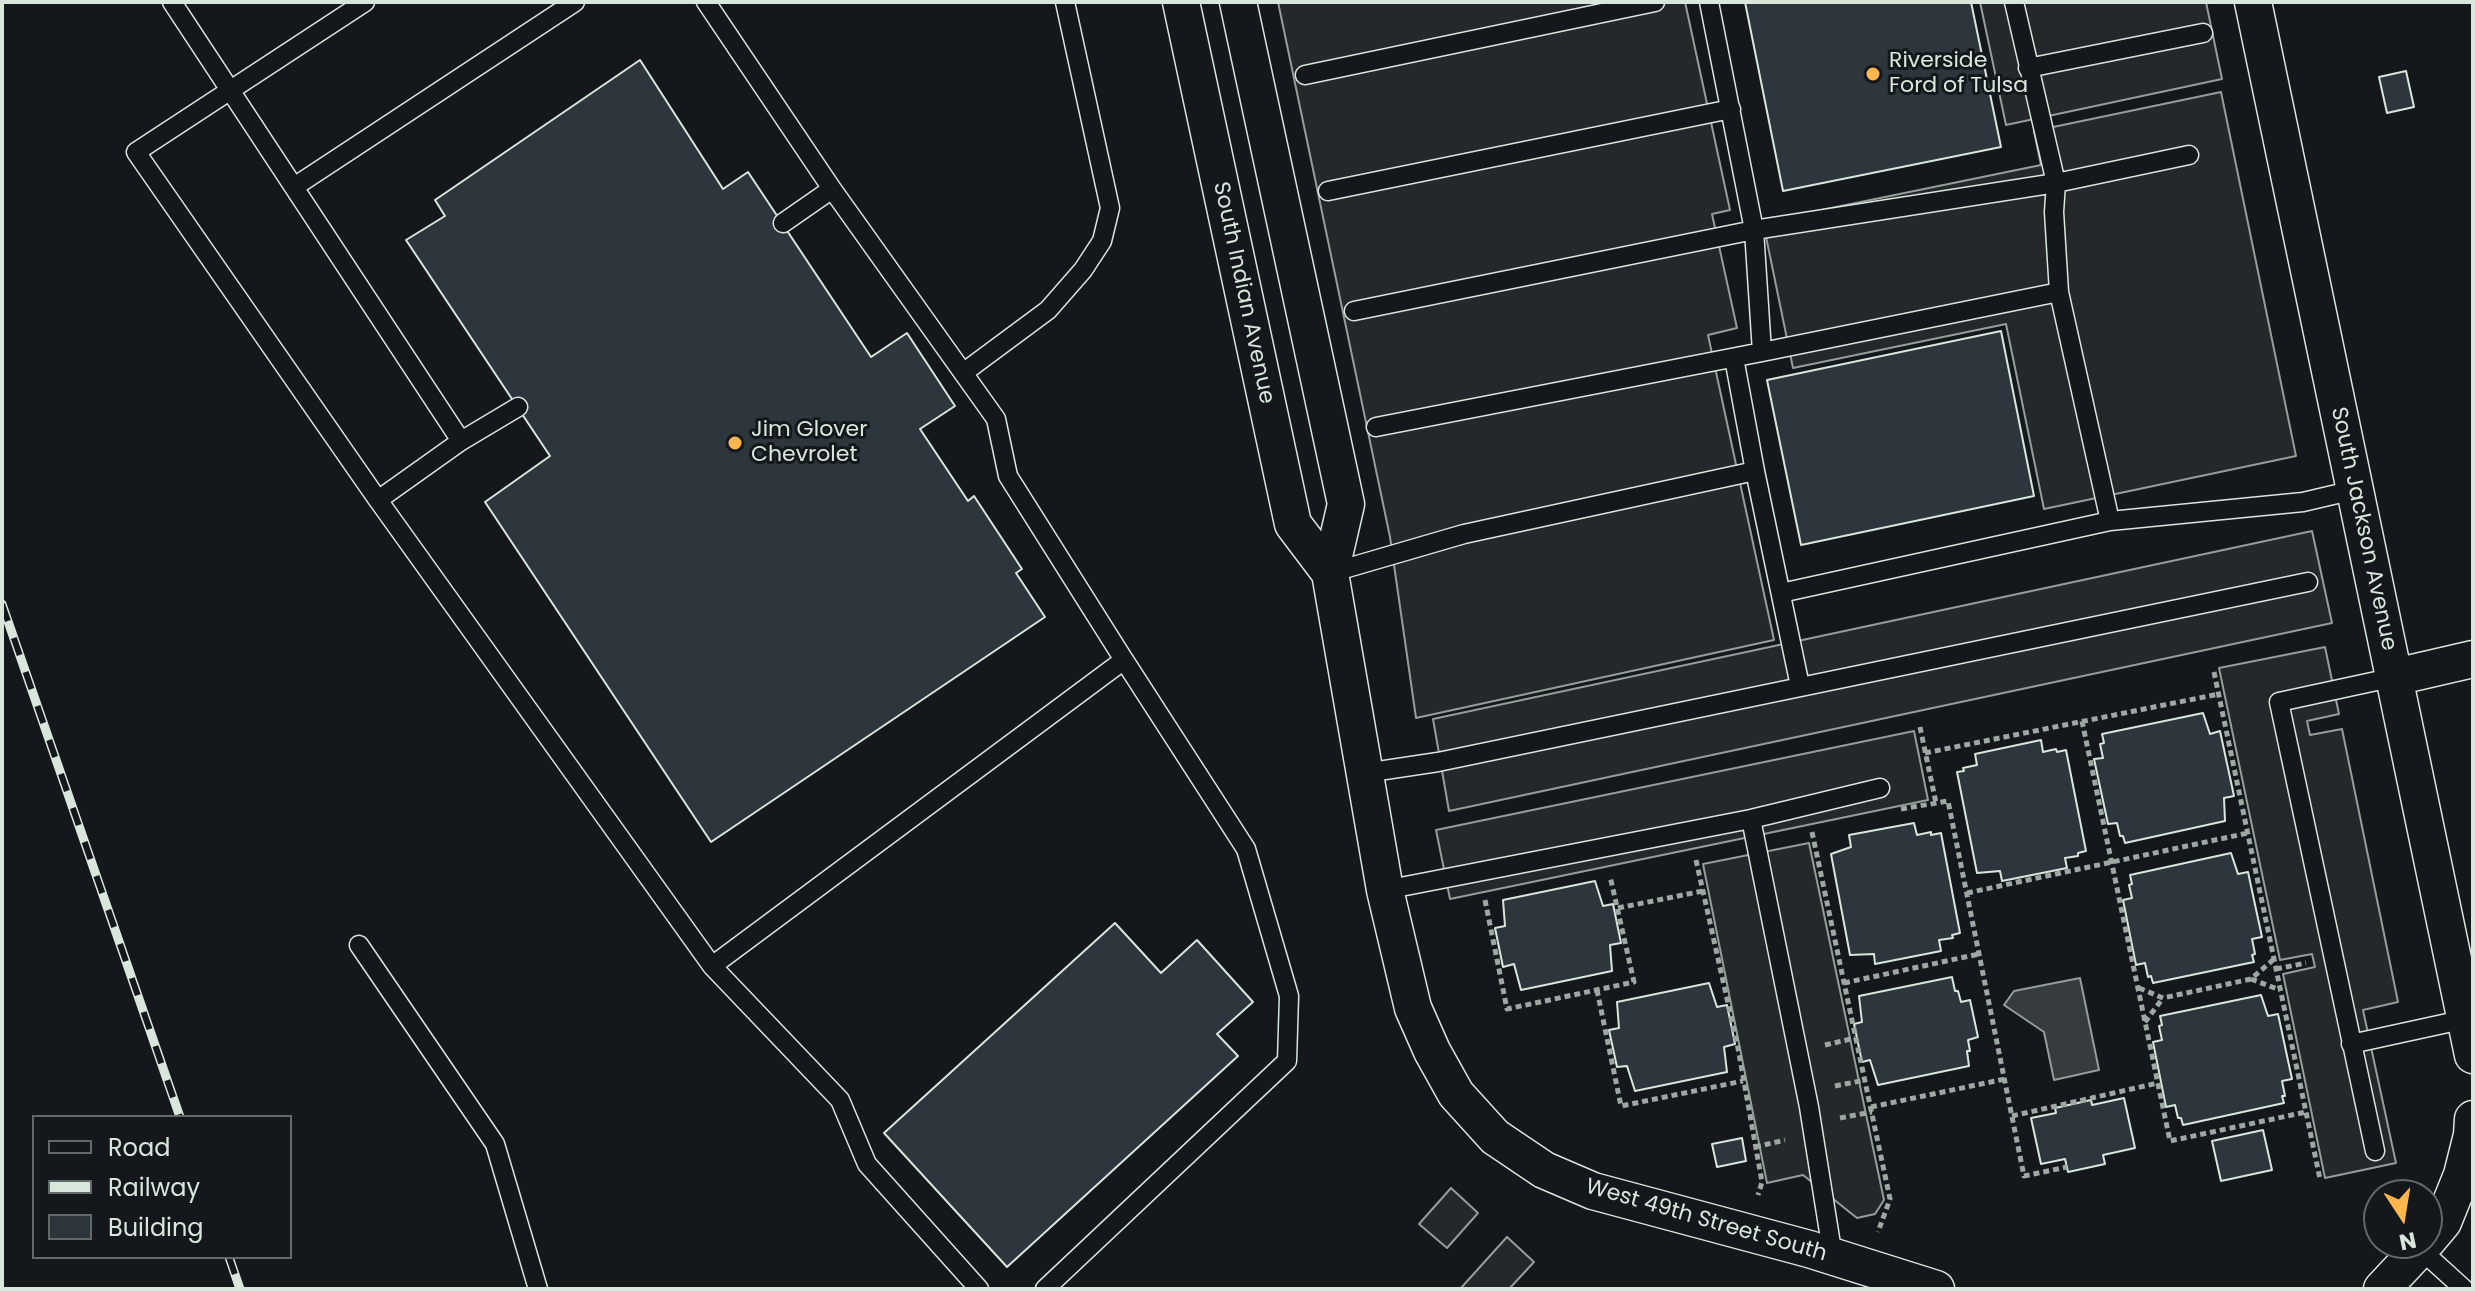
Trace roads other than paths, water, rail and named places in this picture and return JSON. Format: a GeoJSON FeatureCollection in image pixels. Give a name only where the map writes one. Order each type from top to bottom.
{"type":"FeatureCollection","features":[{"type":"Feature","properties":{"kind":"street","name":"South Indian Avenue"},"geometry":{"type":"LineString","coordinates":[[1181,2],[1293,524],[1330,573]]}},
{"type":"Feature","properties":{"kind":"street","name":"South Indian Avenue"},"geometry":{"type":"LineString","coordinates":[[1238,2],[1346,504],[1330,573],[1385,890],[1413,1008],[1456,1094]]}},
{"type":"Feature","properties":{"kind":"street","name":"South Jackson Avenue"},"geometry":{"type":"LineString","coordinates":[[2253,2],[2473,1055]]}},
{"type":"Feature","properties":{"kind":"street"},"geometry":{"type":"LineString","coordinates":[[2395,677],[2473,659]]}},
{"type":"Feature","properties":{"kind":"street","name":"West 49th Street South"},"geometry":{"type":"LineString","coordinates":[[1456,1094],[1495,1137],[1544,1170],[1593,1191],[1833,1257],[1936,1289]]}},
{"type":"Feature","properties":{"kind":"street"},"geometry":{"type":"LineString","coordinates":[[2443,1222],[2462,1175],[2473,1119]]}},
{"type":"Feature","properties":{"kind":"street"},"geometry":{"type":"LineString","coordinates":[[2383,1289],[2410,1259]]}},
{"type":"Feature","properties":{"kind":"lane"},"geometry":{"type":"LineString","coordinates":[[172,2],[461,441]]}},
{"type":"Feature","properties":{"kind":"lane"},"geometry":{"type":"LineString","coordinates":[[365,2],[136,152],[378,500],[712,966],[840,1100],[867,1164],[979,1289]]}},
{"type":"Feature","properties":{"kind":"lane"},"geometry":{"type":"LineString","coordinates":[[294,187],[575,2]]}},
{"type":"Feature","properties":{"kind":"lane"},"geometry":{"type":"LineString","coordinates":[[706,2],[832,189],[996,419],[1008,476],[1246,849],[1289,996],[1287,1061],[1045,1289]]}},
{"type":"Feature","properties":{"kind":"lane"},"geometry":{"type":"LineString","coordinates":[[963,373],[1048,310],[1083,270],[1102,241],[1110,208],[1065,2]]}},
{"type":"Feature","properties":{"kind":"lane"},"geometry":{"type":"LineString","coordinates":[[1305,75],[1655,2]]}},
{"type":"Feature","properties":{"kind":"lane"},"geometry":{"type":"LineString","coordinates":[[1709,2],[1754,230],[1762,352]]}},
{"type":"Feature","properties":{"kind":"lane"},"geometry":{"type":"LineString","coordinates":[[2014,2],[2056,183],[2054,212],[2059,292],[2110,521]]}},
{"type":"Feature","properties":{"kind":"lane"},"geometry":{"type":"LineString","coordinates":[[2028,68],[2203,33]]}},
{"type":"Feature","properties":{"kind":"lane"},"geometry":{"type":"LineString","coordinates":[[1328,191],[1731,109]]}},
{"type":"Feature","properties":{"kind":"lane"},"geometry":{"type":"LineString","coordinates":[[1354,311],[1754,230],[2056,183],[2189,155]]}},
{"type":"Feature","properties":{"kind":"lane"},"geometry":{"type":"LineString","coordinates":[[783,223],[832,189]]}},
{"type":"Feature","properties":{"kind":"lane"},"geometry":{"type":"LineString","coordinates":[[1376,427],[2059,292]]}},
{"type":"Feature","properties":{"kind":"lane"},"geometry":{"type":"LineString","coordinates":[[1734,358],[1800,686]]}},
{"type":"Feature","properties":{"kind":"lane"},"geometry":{"type":"LineString","coordinates":[[378,500],[461,441],[518,407]]}},
{"type":"Feature","properties":{"kind":"lane"},"geometry":{"type":"LineString","coordinates":[[1330,573],[1464,534],[1755,471]]}},
{"type":"Feature","properties":{"kind":"lane"},"geometry":{"type":"LineString","coordinates":[[1781,593],[2110,521],[2303,502],[2354,490]]}},
{"type":"Feature","properties":{"kind":"lane"},"geometry":{"type":"LineString","coordinates":[[1365,773],[1453,759],[2308,582]]}},
{"type":"Feature","properties":{"kind":"lane"},"geometry":{"type":"LineString","coordinates":[[712,966],[1124,660]]}},
{"type":"Feature","properties":{"kind":"lane"},"geometry":{"type":"LineString","coordinates":[[2375,1151],[2279,702],[2395,677]]}},
{"type":"Feature","properties":{"kind":"lane"},"geometry":{"type":"LineString","coordinates":[[1385,890],[1751,819],[1880,788]]}},
{"type":"Feature","properties":{"kind":"lane"},"geometry":{"type":"LineString","coordinates":[[1751,819],[1809,1107],[1833,1257]]}},
{"type":"Feature","properties":{"kind":"lane"},"geometry":{"type":"LineString","coordinates":[[359,945],[495,1144],[538,1289]]}},
{"type":"Feature","properties":{"kind":"lane"},"geometry":{"type":"LineString","coordinates":[[2351,1044],[2466,1019]]}},
{"type":"Feature","properties":{"kind":"lane"},"geometry":{"type":"LineString","coordinates":[[2437,1259],[2464,1289]]}},
{"type":"Feature","properties":{"kind":"railway"},"geometry":{"type":"LineString","coordinates":[[2,604],[179,1115]]}},
{"type":"Feature","properties":{"kind":"railway"},"geometry":{"type":"LineString","coordinates":[[230,1259],[240,1289]]}},
{"type":"Feature","properties":{"kind":"place","name":"Riverside Ford of Tulsa"},"geometry":{"type":"Point","coordinates":[1873,74]}},
{"type":"Feature","properties":{"kind":"place","name":"Jim Glover Chevrolet"},"geometry":{"type":"Point","coordinates":[735,443]}}]}
